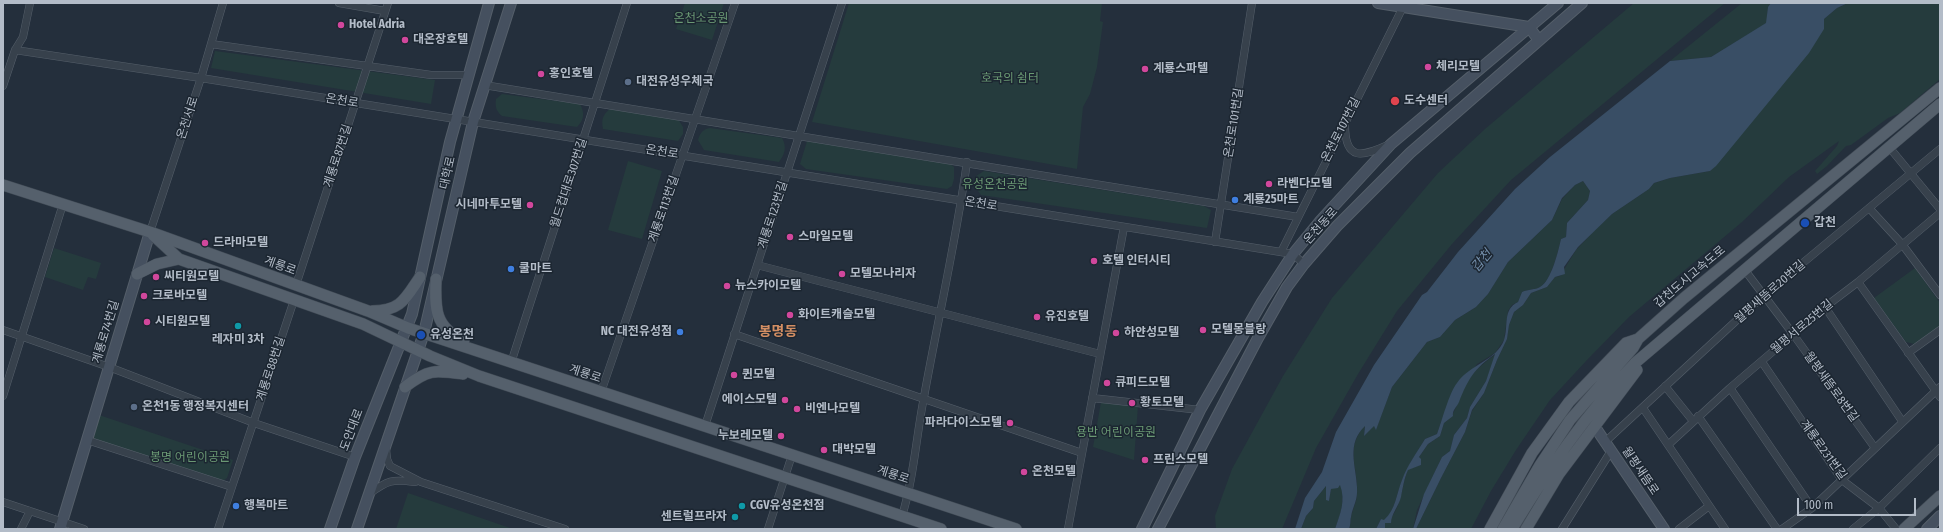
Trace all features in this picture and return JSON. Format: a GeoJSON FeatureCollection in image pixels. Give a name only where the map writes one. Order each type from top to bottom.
{"type":"FeatureCollection","features":[{"type":"Feature","properties":{"kind":"main road","name":"대학로"},"geometry":{"type":"LineString","coordinates":[[401,343],[408,328],[456,119],[489,3]]}},
{"type":"Feature","properties":{"kind":"main road","name":"대학로"},"geometry":{"type":"LineString","coordinates":[[418,350],[424,333],[473,122],[511,3]]}},
{"type":"Feature","properties":{"kind":"main road"},"geometry":{"type":"LineString","coordinates":[[1378,3],[1529,27],[1538,39]]}},
{"type":"Feature","properties":{"kind":"main road","name":"온천동로"},"geometry":{"type":"LineString","coordinates":[[1142,529],[1200,410],[1262,302],[1293,254],[1321,220],[1391,144],[1558,3]]}},
{"type":"Feature","properties":{"kind":"main road","name":"온천동로"},"geometry":{"type":"LineString","coordinates":[[1158,529],[1258,338],[1287,287],[1304,264],[1337,226],[1410,153],[1538,39],[1582,3]]}},
{"type":"Feature","properties":{"kind":"main road","name":"갑천도시고속도로"},"geometry":{"type":"LineString","coordinates":[[1503,529],[1540,465],[1570,420],[1638,339],[1684,298],[1940,88]]}},
{"type":"Feature","properties":{"kind":"main road"},"geometry":{"type":"LineString","coordinates":[[1512,529],[1546,472],[1577,429],[1602,397],[1635,363],[1940,104]]}},
{"type":"Feature","properties":{"kind":"main road","name":"계룡로"},"geometry":{"type":"LineString","coordinates":[[3,185],[150,232],[368,311],[408,328],[510,363],[1016,529]]}},
{"type":"Feature","properties":{"kind":"main road","name":"계룡로"},"geometry":{"type":"LineString","coordinates":[[150,232],[179,259],[362,324],[401,343],[479,376],[941,529]]}},
{"type":"Feature","properties":{"kind":"main road","name":"계룡로74번길"},"geometry":{"type":"LineString","coordinates":[[61,525],[150,232]]}},
{"type":"Feature","properties":{"kind":"main road"},"geometry":{"type":"LineString","coordinates":[[137,274],[157,264],[179,259]]}},
{"type":"Feature","properties":{"kind":"main road"},"geometry":{"type":"LineString","coordinates":[[368,311],[386,311],[393,309],[402,303],[420,277]]}},
{"type":"Feature","properties":{"kind":"main road"},"geometry":{"type":"LineString","coordinates":[[436,279],[436,312],[447,331],[483,353]]}},
{"type":"Feature","properties":{"kind":"main road"},"geometry":{"type":"LineString","coordinates":[[1490,529],[1532,453],[1569,402],[1626,343],[1638,339]]}},
{"type":"Feature","properties":{"kind":"main road","name":"도안대로"},"geometry":{"type":"LineString","coordinates":[[330,529],[355,457],[401,343]]}},
{"type":"Feature","properties":{"kind":"main road"},"geometry":{"type":"LineString","coordinates":[[1526,529],[1559,474],[1595,427],[1613,400],[1659,343]]}},
{"type":"Feature","properties":{"kind":"main road"},"geometry":{"type":"LineString","coordinates":[[357,529],[418,350]]}},
{"type":"Feature","properties":{"kind":"main road"},"geometry":{"type":"LineString","coordinates":[[405,387],[420,375],[432,371],[479,376]]}},
{"type":"Feature","properties":{"kind":"main road","name":"월평새뜸로"},"geometry":{"type":"LineString","coordinates":[[1595,427],[1664,529]]}},
{"type":"Feature","properties":{"kind":"main road"},"geometry":{"type":"LineString","coordinates":[[1904,529],[1940,496]]}},
{"type":"Feature","properties":{"kind":"main road"},"geometry":{"type":"LineString","coordinates":[[1927,529],[1940,516]]}},
{"type":"Feature","properties":{"kind":"street"},"geometry":{"type":"LineString","coordinates":[[3,86],[15,50],[23,37],[30,3]]}},
{"type":"Feature","properties":{"kind":"street","name":"온천서로"},"geometry":{"type":"LineString","coordinates":[[150,232],[201,78],[223,3]]}},
{"type":"Feature","properties":{"kind":"street"},"geometry":{"type":"LineString","coordinates":[[339,3],[385,11]]}},
{"type":"Feature","properties":{"kind":"street","name":"계룡로87번길"},"geometry":{"type":"LineString","coordinates":[[296,285],[388,3]]}},
{"type":"Feature","properties":{"kind":"street","name":"월드컵대로307번길"},"geometry":{"type":"LineString","coordinates":[[510,363],[596,103],[627,3]]}},
{"type":"Feature","properties":{"kind":"street","name":"계룡로113번길"},"geometry":{"type":"LineString","coordinates":[[601,392],[735,3]]}},
{"type":"Feature","properties":{"kind":"street","name":"계룡로123번길"},"geometry":{"type":"LineString","coordinates":[[705,426],[842,3]]}},
{"type":"Feature","properties":{"kind":"street","name":"온천로101번길"},"geometry":{"type":"LineString","coordinates":[[1215,242],[1252,3]]}},
{"type":"Feature","properties":{"kind":"street","name":"온천로107번길"},"geometry":{"type":"LineString","coordinates":[[1280,252],[1403,8]]}},
{"type":"Feature","properties":{"kind":"street"},"geometry":{"type":"LineString","coordinates":[[211,44],[431,75],[468,75]]}},
{"type":"Feature","properties":{"kind":"street","name":"온천로"},"geometry":{"type":"LineString","coordinates":[[15,50],[201,78],[1293,254]]}},
{"type":"Feature","properties":{"kind":"street"},"geometry":{"type":"LineString","coordinates":[[484,85],[1222,203],[1298,217]]}},
{"type":"Feature","properties":{"kind":"street"},"geometry":{"type":"LineString","coordinates":[[1345,123],[1346,141],[1351,150],[1357,154],[1368,154],[1391,144]]}},
{"type":"Feature","properties":{"kind":"street"},"geometry":{"type":"LineString","coordinates":[[1888,148],[1940,209]]}},
{"type":"Feature","properties":{"kind":"street","name":"월평새뜸로20번길"},"geometry":{"type":"LineString","coordinates":[[1605,442],[1763,296],[1940,149]]}},
{"type":"Feature","properties":{"kind":"street"},"geometry":{"type":"LineString","coordinates":[[902,516],[908,494],[923,399],[962,201],[967,162]]}},
{"type":"Feature","properties":{"kind":"street"},"geometry":{"type":"LineString","coordinates":[[3,396],[63,204]]}},
{"type":"Feature","properties":{"kind":"street"},"geometry":{"type":"LineString","coordinates":[[1869,208],[1902,244],[1940,295]]}},
{"type":"Feature","properties":{"kind":"street","name":"월평서로25번길"},"geometry":{"type":"LineString","coordinates":[[1668,445],[1695,418],[1793,334],[1940,213]]}},
{"type":"Feature","properties":{"kind":"street"},"geometry":{"type":"LineString","coordinates":[[1068,529],[1124,227]]}},
{"type":"Feature","properties":{"kind":"street"},"geometry":{"type":"LineString","coordinates":[[1293,254],[1304,264]]}},
{"type":"Feature","properties":{"kind":"street"},"geometry":{"type":"LineString","coordinates":[[757,265],[1100,354]]}},
{"type":"Feature","properties":{"kind":"street","name":"월평새뜸로8번길"},"geometry":{"type":"LineString","coordinates":[[1744,269],[1875,448]]}},
{"type":"Feature","properties":{"kind":"street"},"geometry":{"type":"LineString","coordinates":[[1858,282],[1908,353],[1937,390],[1940,397]]}},
{"type":"Feature","properties":{"kind":"street","name":"계룡로88번길"},"geometry":{"type":"LineString","coordinates":[[218,529],[294,300]]}},
{"type":"Feature","properties":{"kind":"street"},"geometry":{"type":"LineString","coordinates":[[1825,307],[1902,421]]}},
{"type":"Feature","properties":{"kind":"street"},"geometry":{"type":"LineString","coordinates":[[3,330],[109,367],[254,423],[355,457]]}},
{"type":"Feature","properties":{"kind":"street"},"geometry":{"type":"LineString","coordinates":[[1908,353],[1940,330]]}},
{"type":"Feature","properties":{"kind":"street"},"geometry":{"type":"LineString","coordinates":[[734,334],[1082,453]]}},
{"type":"Feature","properties":{"kind":"street","name":"계룡로231번길"},"geometry":{"type":"LineString","coordinates":[[1762,362],[1842,480],[1879,508],[1896,529]]}},
{"type":"Feature","properties":{"kind":"street"},"geometry":{"type":"LineString","coordinates":[[1665,386],[1695,418],[1777,529]]}},
{"type":"Feature","properties":{"kind":"street"},"geometry":{"type":"LineString","coordinates":[[1730,388],[1812,508]]}},
{"type":"Feature","properties":{"kind":"street"},"geometry":{"type":"LineString","coordinates":[[1782,529],[1812,508],[1902,421],[1937,390]]}},
{"type":"Feature","properties":{"kind":"street"},"geometry":{"type":"LineString","coordinates":[[1092,398],[1200,410]]}},
{"type":"Feature","properties":{"kind":"street"},"geometry":{"type":"LineString","coordinates":[[1643,408],[1725,529]]}},
{"type":"Feature","properties":{"kind":"street"},"geometry":{"type":"LineString","coordinates":[[87,440],[232,487]]}},
{"type":"Feature","properties":{"kind":"street"},"geometry":{"type":"LineString","coordinates":[[386,444],[387,459],[390,466],[421,482],[565,529]]}},
{"type":"Feature","properties":{"kind":"street"},"geometry":{"type":"LineString","coordinates":[[1852,529],[1879,508],[1940,448]]}},
{"type":"Feature","properties":{"kind":"street"},"geometry":{"type":"LineString","coordinates":[[1562,529],[1611,451]]}},
{"type":"Feature","properties":{"kind":"street"},"geometry":{"type":"LineString","coordinates":[[768,529],[792,455]]}},
{"type":"Feature","properties":{"kind":"street"},"geometry":{"type":"LineString","coordinates":[[368,495],[386,482],[400,480],[421,482]]}},
{"type":"Feature","properties":{"kind":"street"},"geometry":{"type":"LineString","coordinates":[[3,502],[30,511],[61,525],[84,529]]}},
{"type":"Feature","properties":{"kind":"street"},"geometry":{"type":"LineString","coordinates":[[1679,529],[1709,506]]}},
{"type":"Feature","properties":{"kind":"street"},"geometry":{"type":"LineString","coordinates":[[21,529],[30,511]]}},
{"type":"Feature","properties":{"kind":"green space","name":"온천소공원"},"geometry":{"type":"Polygon","coordinates":[[[685,3],[724,3],[712,40],[676,29],[685,3]]]}},
{"type":"Feature","properties":{"kind":"green space","name":"호국의 쉼터"},"geometry":{"type":"Polygon","coordinates":[[[849,3],[1102,3],[1100,21],[1103,22],[1097,67],[1090,94],[1083,107],[1077,169],[812,122],[849,3]]]}},
{"type":"Feature","properties":{"kind":"green space"},"geometry":{"type":"Polygon","coordinates":[[[1634,3],[1725,3],[1511,180],[1452,244],[1397,311],[1358,374],[1316,448],[1282,529],[1216,529],[1215,516],[1232,469],[1283,376],[1332,298],[1438,173],[1485,129],[1634,3]]]}},
{"type":"Feature","properties":{"kind":"green space"},"geometry":{"type":"Polygon","coordinates":[[[1742,3],[1771,3],[1768,7],[1767,23],[1711,57],[1670,61],[1742,3]]]}},
{"type":"Feature","properties":{"kind":"green space"},"geometry":{"type":"Polygon","coordinates":[[[1848,3],[1940,3],[1940,79],[1900,113],[1888,118],[1851,145],[1846,146],[1817,174],[1815,171],[1837,146],[1839,141],[1789,177],[1742,222],[1629,317],[1550,400],[1516,450],[1491,491],[1471,529],[1416,529],[1465,432],[1472,411],[1484,393],[1507,339],[1509,325],[1514,312],[1523,305],[1531,293],[1547,287],[1555,277],[1560,276],[1576,250],[1612,214],[1649,189],[1654,183],[1670,178],[1710,171],[1824,19],[1837,8],[1848,3]]]}},
{"type":"Feature","properties":{"kind":"green space"},"geometry":{"type":"Polygon","coordinates":[[[215,51],[435,80],[431,104],[211,68],[215,51]]]}},
{"type":"Feature","properties":{"kind":"green space"},"geometry":{"type":"Polygon","coordinates":[[[502,94],[580,104],[583,110],[581,122],[577,127],[502,116],[496,109],[496,99],[502,94]]]}},
{"type":"Feature","properties":{"kind":"green space"},"geometry":{"type":"Polygon","coordinates":[[[611,108],[678,119],[683,127],[683,134],[678,141],[603,129],[603,117],[611,108]]]}},
{"type":"Feature","properties":{"kind":"green space"},"geometry":{"type":"Polygon","coordinates":[[[710,128],[782,138],[785,147],[783,156],[779,162],[704,150],[698,140],[705,129],[710,128]]]}},
{"type":"Feature","properties":{"kind":"green space","name":"유성온천공원"},"geometry":{"type":"Polygon","coordinates":[[[808,138],[949,163],[954,167],[954,179],[952,186],[947,189],[806,169],[800,164],[808,138]]]}},
{"type":"Feature","properties":{"kind":"green space"},"geometry":{"type":"Polygon","coordinates":[[[628,161],[662,171],[642,239],[608,230],[628,161]]]}},
{"type":"Feature","properties":{"kind":"green space","name":"유성온천공원"},"geometry":{"type":"Polygon","coordinates":[[[984,171],[1204,206],[1211,210],[1207,228],[981,195],[975,187],[976,176],[984,171]]]}},
{"type":"Feature","properties":{"kind":"green space"},"geometry":{"type":"Polygon","coordinates":[[[1583,181],[1590,191],[1588,200],[1567,223],[1566,237],[1561,239],[1554,266],[1548,279],[1544,284],[1536,289],[1522,292],[1518,302],[1512,305],[1508,311],[1504,340],[1495,353],[1477,364],[1441,422],[1437,434],[1425,439],[1407,470],[1391,512],[1388,516],[1384,521],[1381,519],[1376,529],[1349,529],[1357,495],[1354,448],[1359,433],[1365,425],[1364,436],[1374,425],[1376,429],[1392,387],[1427,342],[1440,337],[1455,320],[1476,307],[1488,294],[1508,262],[1552,220],[1562,199],[1575,185],[1583,181]]]}},
{"type":"Feature","properties":{"kind":"green space"},"geometry":{"type":"Polygon","coordinates":[[[54,248],[101,263],[96,279],[88,277],[83,290],[45,277],[54,248]]]}},
{"type":"Feature","properties":{"kind":"green space"},"geometry":{"type":"Polygon","coordinates":[[[1915,268],[1940,303],[1940,326],[1915,344],[1906,342],[1874,298],[1915,268]]]}},
{"type":"Feature","properties":{"kind":"green space"},"geometry":{"type":"Polygon","coordinates":[[[1496,354],[1486,381],[1470,407],[1467,418],[1454,435],[1450,451],[1442,457],[1417,510],[1413,529],[1385,529],[1385,523],[1391,518],[1398,505],[1408,469],[1421,465],[1419,457],[1428,444],[1440,436],[1444,423],[1449,419],[1455,409],[1468,380],[1481,366],[1496,354]]]}},
{"type":"Feature","properties":{"kind":"green space","name":"용반 어린이공원"},"geometry":{"type":"Polygon","coordinates":[[[1101,402],[1138,406],[1134,460],[1093,447],[1101,402]]]}},
{"type":"Feature","properties":{"kind":"green space","name":"봉명 어린이공원"},"geometry":{"type":"Polygon","coordinates":[[[99,415],[233,460],[227,478],[221,482],[91,438],[99,415]]]}},
{"type":"Feature","properties":{"kind":"green space"},"geometry":{"type":"Polygon","coordinates":[[[1341,485],[1343,496],[1342,507],[1335,529],[1301,529],[1306,516],[1313,508],[1314,501],[1326,486],[1329,501],[1331,489],[1341,485]]]}},
{"type":"Feature","properties":{"kind":"green space"},"geometry":{"type":"Polygon","coordinates":[[[408,493],[513,529],[396,529],[408,493]]]}},
{"type":"Feature","properties":{"kind":"water"},"geometry":{"type":"Polygon","coordinates":[[[1771,3],[1848,3],[1837,8],[1824,19],[1824,29],[1809,53],[1716,166],[1710,171],[1670,178],[1654,183],[1649,189],[1612,214],[1578,247],[1564,267],[1565,274],[1555,277],[1547,287],[1531,293],[1523,305],[1514,312],[1509,325],[1507,339],[1484,393],[1472,410],[1465,432],[1416,529],[1413,529],[1424,494],[1442,457],[1450,451],[1454,435],[1467,418],[1470,407],[1486,381],[1495,354],[1472,375],[1454,410],[1453,416],[1444,423],[1440,436],[1428,444],[1419,457],[1421,459],[1421,465],[1408,470],[1400,500],[1392,516],[1391,523],[1385,523],[1385,529],[1376,529],[1381,519],[1384,520],[1391,511],[1404,475],[1412,459],[1425,439],[1437,434],[1448,400],[1457,383],[1468,372],[1495,353],[1500,347],[1504,340],[1510,309],[1518,302],[1522,292],[1540,287],[1548,279],[1554,266],[1561,239],[1566,237],[1567,223],[1588,200],[1590,191],[1583,181],[1575,185],[1562,198],[1552,220],[1508,262],[1488,294],[1476,307],[1455,320],[1440,337],[1427,342],[1392,387],[1376,430],[1374,426],[1364,436],[1365,426],[1359,433],[1354,447],[1357,496],[1349,529],[1335,529],[1342,502],[1342,491],[1340,485],[1338,488],[1331,489],[1329,501],[1326,500],[1326,486],[1314,501],[1313,508],[1306,516],[1301,529],[1295,529],[1305,498],[1322,472],[1336,432],[1374,365],[1422,295],[1427,292],[1458,252],[1515,189],[1550,157],[1670,61],[1711,57],[1766,23],[1768,7],[1771,3]]]}},
{"type":"Feature","properties":{"kind":"place","name":"Hotel Adria"},"geometry":{"type":"Point","coordinates":[341,25]}},
{"type":"Feature","properties":{"kind":"place","name":"대온장호텔"},"geometry":{"type":"Point","coordinates":[405,40]}},
{"type":"Feature","properties":{"kind":"place","name":"체리모텔"},"geometry":{"type":"Point","coordinates":[1428,67]}},
{"type":"Feature","properties":{"kind":"place","name":"계룡스파텔"},"geometry":{"type":"Point","coordinates":[1145,69]}},
{"type":"Feature","properties":{"kind":"place","name":"홍인호텔"},"geometry":{"type":"Point","coordinates":[541,74]}},
{"type":"Feature","properties":{"kind":"place","name":"대전유성우체국"},"geometry":{"type":"Point","coordinates":[628,82]}},
{"type":"Feature","properties":{"kind":"place","name":"도수센터"},"geometry":{"type":"Point","coordinates":[1395,101]}},
{"type":"Feature","properties":{"kind":"place","name":"라벤다모텔"},"geometry":{"type":"Point","coordinates":[1269,184]}},
{"type":"Feature","properties":{"kind":"place","name":"계룡25마트"},"geometry":{"type":"Point","coordinates":[1235,200]}},
{"type":"Feature","properties":{"kind":"place","name":"시네마투모텔"},"geometry":{"type":"Point","coordinates":[530,205]}},
{"type":"Feature","properties":{"kind":"place","name":"갑천"},"geometry":{"type":"Point","coordinates":[1805,223]}},
{"type":"Feature","properties":{"kind":"place","name":"스마일모텔"},"geometry":{"type":"Point","coordinates":[790,237]}},
{"type":"Feature","properties":{"kind":"place","name":"드라마모텔"},"geometry":{"type":"Point","coordinates":[205,243]}},
{"type":"Feature","properties":{"kind":"place","name":"호텔 인터시티"},"geometry":{"type":"Point","coordinates":[1094,261]}},
{"type":"Feature","properties":{"kind":"place","name":"쿨마트"},"geometry":{"type":"Point","coordinates":[511,269]}},
{"type":"Feature","properties":{"kind":"place","name":"모텔모나리자"},"geometry":{"type":"Point","coordinates":[842,274]}},
{"type":"Feature","properties":{"kind":"place","name":"씨티원모텔"},"geometry":{"type":"Point","coordinates":[156,277]}},
{"type":"Feature","properties":{"kind":"place","name":"뉴스카이모텔"},"geometry":{"type":"Point","coordinates":[727,286]}},
{"type":"Feature","properties":{"kind":"place","name":"크로바모텔"},"geometry":{"type":"Point","coordinates":[144,296]}},
{"type":"Feature","properties":{"kind":"place","name":"화이트캐슬모텔"},"geometry":{"type":"Point","coordinates":[790,315]}},
{"type":"Feature","properties":{"kind":"place","name":"유진호텔"},"geometry":{"type":"Point","coordinates":[1037,317]}},
{"type":"Feature","properties":{"kind":"place","name":"시티원모텔"},"geometry":{"type":"Point","coordinates":[147,322]}},
{"type":"Feature","properties":{"kind":"place","name":"레자미 3차"},"geometry":{"type":"Point","coordinates":[238,326]}},
{"type":"Feature","properties":{"kind":"place","name":"모텔몽블랑"},"geometry":{"type":"Point","coordinates":[1203,330]}},
{"type":"Feature","properties":{"kind":"place","name":"NC 대전유성점"},"geometry":{"type":"Point","coordinates":[680,332]}},
{"type":"Feature","properties":{"kind":"place","name":"하얀성모텔"},"geometry":{"type":"Point","coordinates":[1116,333]}},
{"type":"Feature","properties":{"kind":"place","name":"유성온천"},"geometry":{"type":"Point","coordinates":[421,335]}},
{"type":"Feature","properties":{"kind":"place","name":"퀸모텔"},"geometry":{"type":"Point","coordinates":[734,375]}},
{"type":"Feature","properties":{"kind":"place","name":"큐피드모텔"},"geometry":{"type":"Point","coordinates":[1107,383]}},
{"type":"Feature","properties":{"kind":"place","name":"에이스모텔"},"geometry":{"type":"Point","coordinates":[785,400]}},
{"type":"Feature","properties":{"kind":"place","name":"황토모텔"},"geometry":{"type":"Point","coordinates":[1132,403]}},
{"type":"Feature","properties":{"kind":"place","name":"온천1동 행정복지센터"},"geometry":{"type":"Point","coordinates":[134,407]}},
{"type":"Feature","properties":{"kind":"place","name":"비엔나모텔"},"geometry":{"type":"Point","coordinates":[797,409]}},
{"type":"Feature","properties":{"kind":"place","name":"파라다이스모텔"},"geometry":{"type":"Point","coordinates":[1010,423]}},
{"type":"Feature","properties":{"kind":"place","name":"누보레모텔"},"geometry":{"type":"Point","coordinates":[781,436]}},
{"type":"Feature","properties":{"kind":"place","name":"대박모텔"},"geometry":{"type":"Point","coordinates":[824,450]}},
{"type":"Feature","properties":{"kind":"place","name":"프린스모텔"},"geometry":{"type":"Point","coordinates":[1145,460]}},
{"type":"Feature","properties":{"kind":"place","name":"온천모텔"},"geometry":{"type":"Point","coordinates":[1024,472]}},
{"type":"Feature","properties":{"kind":"place","name":"행복마트"},"geometry":{"type":"Point","coordinates":[236,506]}},
{"type":"Feature","properties":{"kind":"place","name":"CGV유성온천점"},"geometry":{"type":"Point","coordinates":[742,506]}},
{"type":"Feature","properties":{"kind":"place","name":"센트럴프라자"},"geometry":{"type":"Point","coordinates":[735,517]}},
{"type":"Feature","properties":{"kind":"district","name":"봉명동"},"geometry":{"type":"Point","coordinates":[778,332]}}]}
